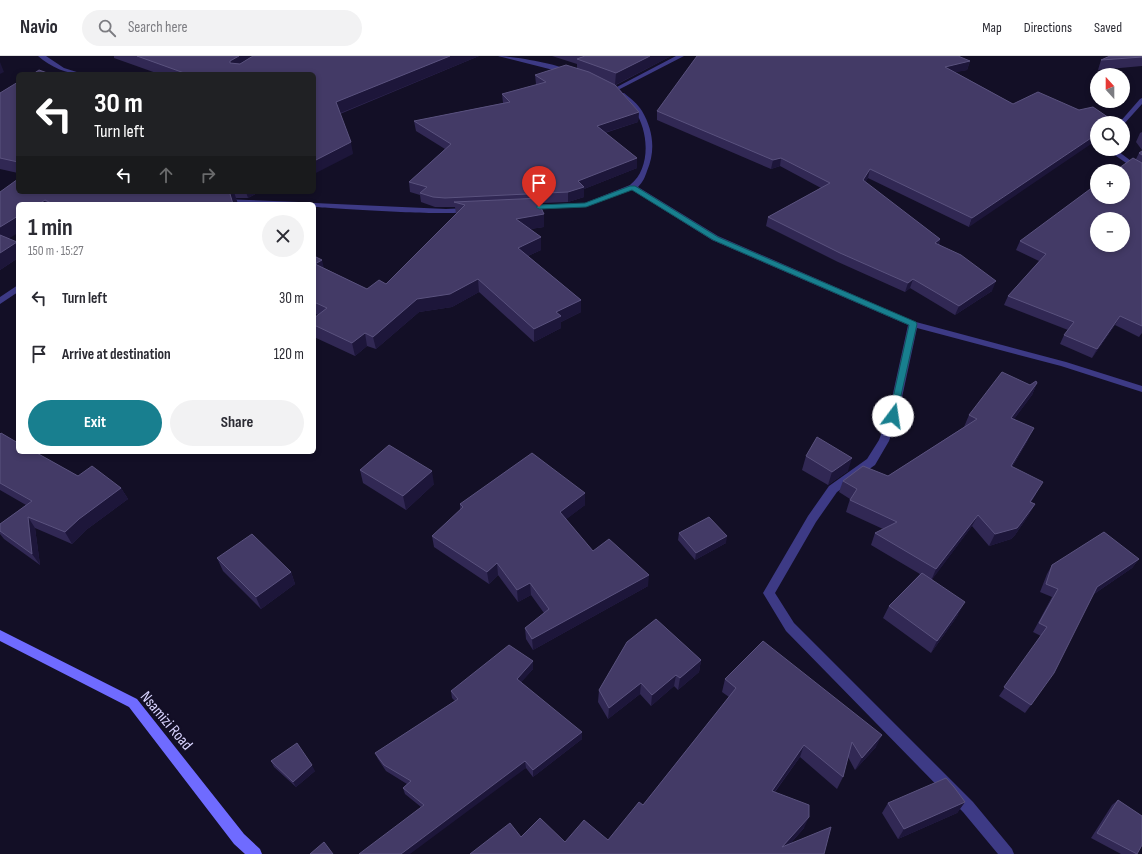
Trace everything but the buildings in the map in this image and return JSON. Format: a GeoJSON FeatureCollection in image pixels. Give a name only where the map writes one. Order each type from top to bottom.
{"type":"FeatureCollection","features":[{"type":"Feature","properties":{"kind":"street"},"geometry":{"type":"LineString","coordinates":[[40,56],[62,69],[73,72]]}},
{"type":"Feature","properties":{"kind":"street"},"geometry":{"type":"LineString","coordinates":[[501,56],[544,65],[576,74]]}},
{"type":"Feature","properties":{"kind":"street"},"geometry":{"type":"LineString","coordinates":[[616,89],[681,56]]}},
{"type":"Feature","properties":{"kind":"street"},"geometry":{"type":"LineString","coordinates":[[524,207],[586,205],[633,187],[639,182],[648,161],[650,146],[644,123],[638,110],[616,89],[609,86]]}},
{"type":"Feature","properties":{"kind":"street"},"geometry":{"type":"LineString","coordinates":[[1128,116],[1142,100]]}},
{"type":"Feature","properties":{"kind":"street"},"geometry":{"type":"LineString","coordinates":[[1120,156],[1142,172]]}},
{"type":"Feature","properties":{"kind":"street"},"geometry":{"type":"LineString","coordinates":[[633,187],[715,238],[913,324],[1063,364],[1142,389]]}},
{"type":"Feature","properties":{"kind":"street"},"geometry":{"type":"LineString","coordinates":[[213,200],[256,202]]}},
{"type":"Feature","properties":{"kind":"street"},"geometry":{"type":"LineString","coordinates":[[316,205],[446,211],[477,209]]}},
{"type":"Feature","properties":{"kind":"street"},"geometry":{"type":"LineString","coordinates":[[0,301],[16,289]]}},
{"type":"Feature","properties":{"kind":"street"},"geometry":{"type":"LineString","coordinates":[[913,324],[893,416],[884,441],[871,462],[833,489],[812,519],[769,593],[790,627],[968,807],[1006,854]]}},
{"type":"Feature","properties":{"kind":"street","name":"Nsamizi Road"},"geometry":{"type":"LineString","coordinates":[[0,635],[133,703],[239,839],[256,854]]}},
{"type":"Feature","properties":{"kind":"route"},"geometry":{"type":"LineString","coordinates":[[539,207],[586,205],[633,187],[715,238],[913,324],[893,416]]}}]}
